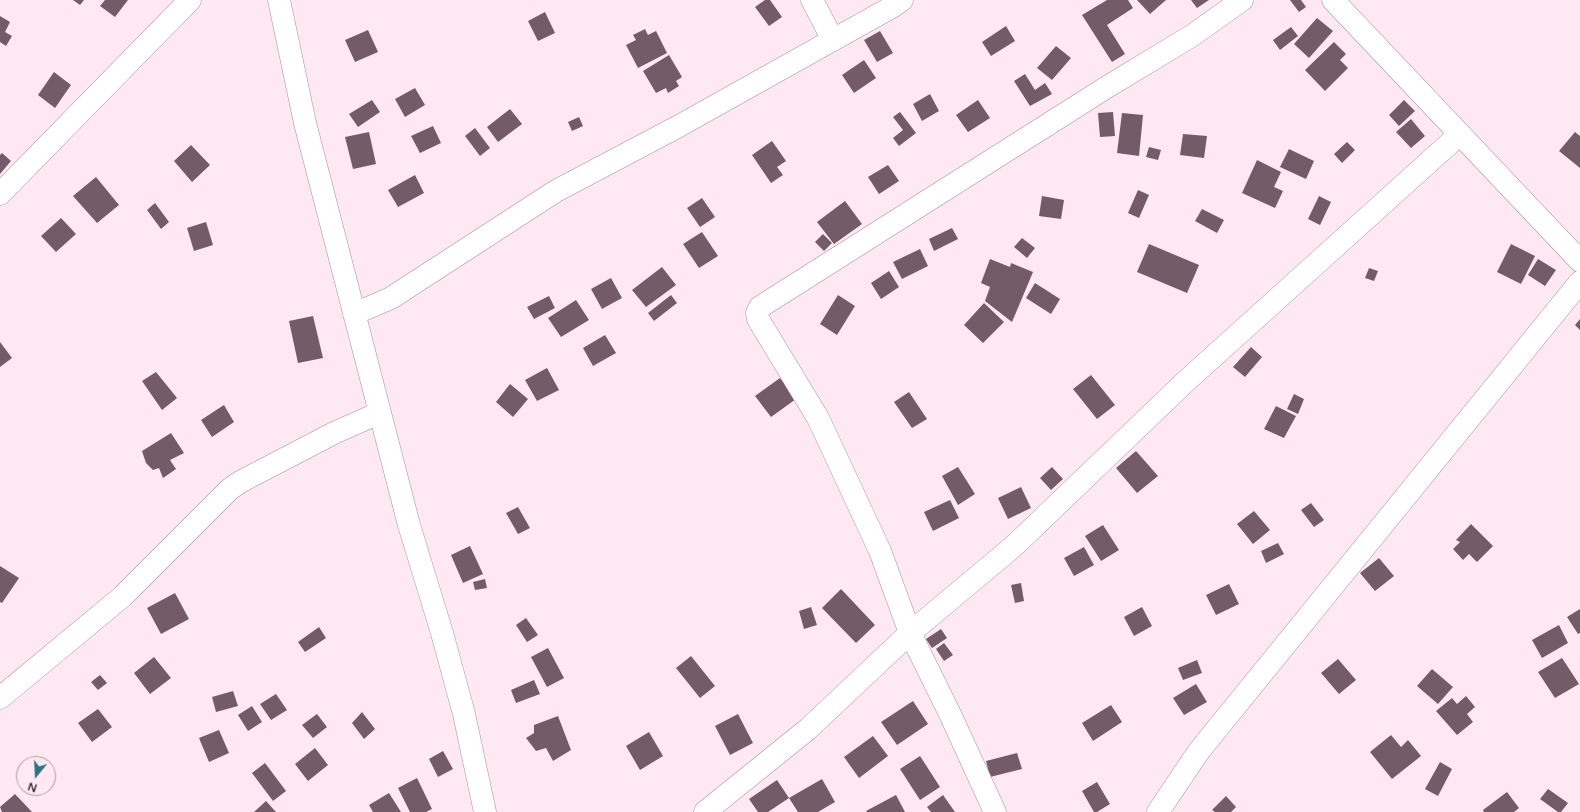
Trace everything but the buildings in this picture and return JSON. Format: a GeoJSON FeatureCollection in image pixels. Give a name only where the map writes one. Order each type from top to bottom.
{"type":"FeatureCollection","features":[{"type":"Feature","properties":{"kind":"street"},"geometry":{"type":"LineString","coordinates":[[0,194],[190,0]]}},
{"type":"Feature","properties":{"kind":"street"},"geometry":{"type":"LineString","coordinates":[[279,0],[305,123],[409,525],[442,633],[464,714],[485,812]]}},
{"type":"Feature","properties":{"kind":"street"},"geometry":{"type":"LineString","coordinates":[[812,0],[833,40]]}},
{"type":"Feature","properties":{"kind":"street"},"geometry":{"type":"LineString","coordinates":[[354,314],[391,298],[556,191],[679,126],[902,0]]}},
{"type":"Feature","properties":{"kind":"street"},"geometry":{"type":"LineString","coordinates":[[995,812],[950,714],[910,633],[877,544],[818,418],[758,319],[757,313],[760,307],[1107,87],[1193,35],[1242,0]]}},
{"type":"Feature","properties":{"kind":"street"},"geometry":{"type":"LineString","coordinates":[[1333,0],[1580,261]]}},
{"type":"Feature","properties":{"kind":"street"},"geometry":{"type":"LineString","coordinates":[[705,812],[808,729],[910,633],[1014,546],[1184,383],[1460,134]]}},
{"type":"Feature","properties":{"kind":"street"},"geometry":{"type":"LineString","coordinates":[[1158,812],[1199,751],[1580,282]]}},
{"type":"Feature","properties":{"kind":"street"},"geometry":{"type":"LineString","coordinates":[[0,698],[123,596],[235,485],[334,433],[379,413]]}}]}
